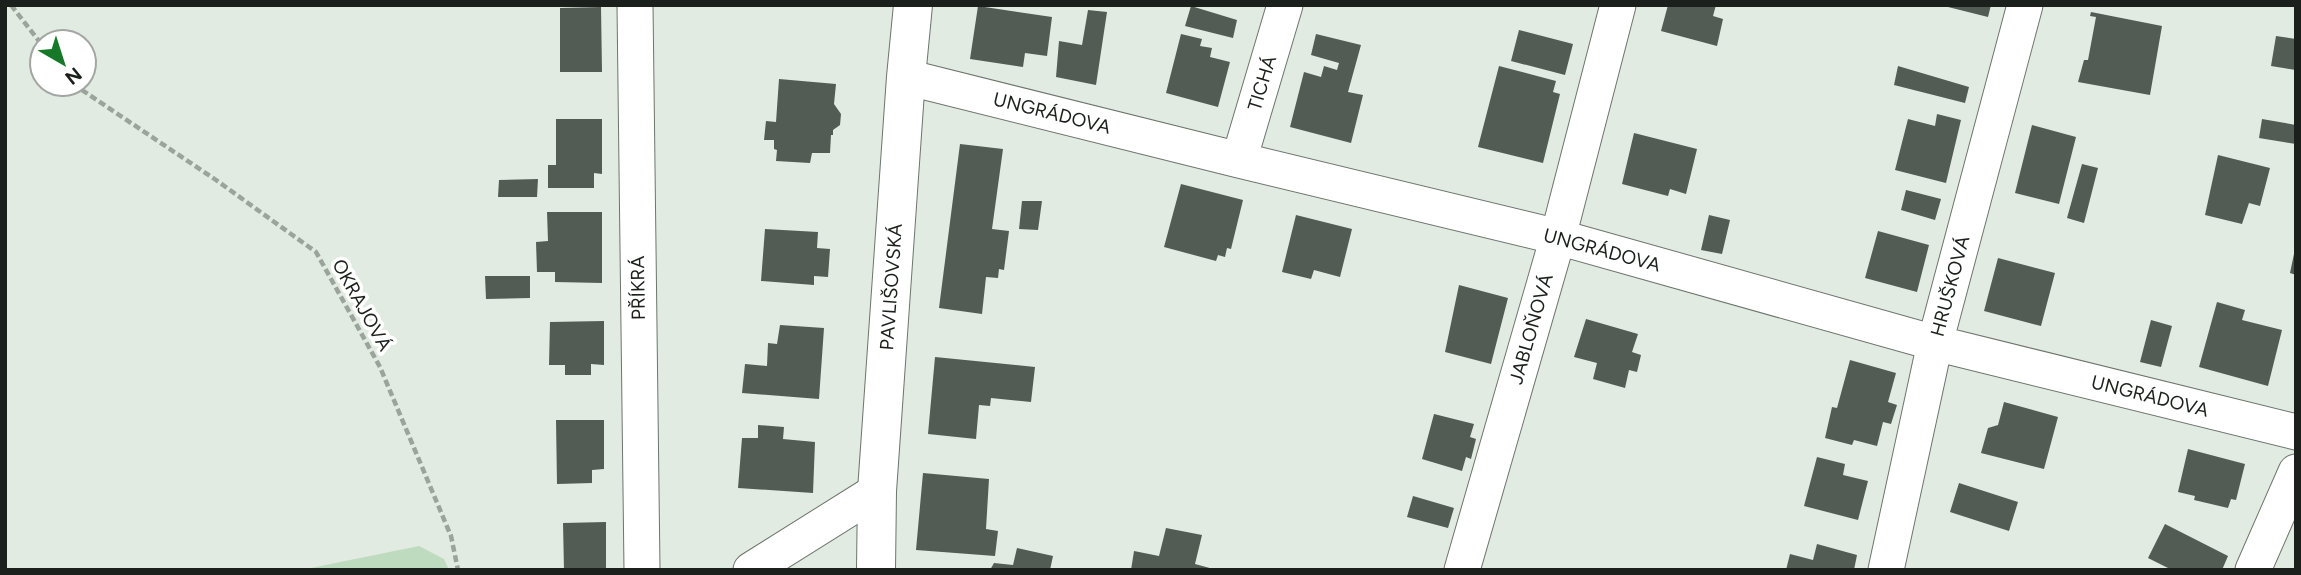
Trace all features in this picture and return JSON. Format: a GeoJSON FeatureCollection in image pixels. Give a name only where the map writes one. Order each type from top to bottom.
{"type":"FeatureCollection","features":[{"type":"Feature","properties":{"kind":"street","name":"PŘÍKRÁ"},"geometry":{"type":"LineString","coordinates":[[635,5],[642,570]]}},
{"type":"Feature","properties":{"kind":"street","name":"PAVLIŠOVSKÁ"},"geometry":{"type":"LineString","coordinates":[[876,570],[877,491],[913,5]]}},
{"type":"Feature","properties":{"kind":"street","name":"TICHÁ"},"geometry":{"type":"LineString","coordinates":[[1239,160],[1285,5]]}},
{"type":"Feature","properties":{"kind":"street","name":"JABLOŇOVÁ"},"geometry":{"type":"LineString","coordinates":[[1462,570],[1558,237],[1618,5]]}},
{"type":"Feature","properties":{"kind":"street","name":"HRUŠKOVÁ"},"geometry":{"type":"LineString","coordinates":[[1886,570],[1935,343],[2025,5]]}},
{"type":"Feature","properties":{"kind":"street","name":"UNGRÁDOVA"},"geometry":{"type":"LineString","coordinates":[[906,77],[1558,237],[1935,343],[2296,432]]}},
{"type":"Feature","properties":{"kind":"street"},"geometry":{"type":"LineString","coordinates":[[2253,570],[2296,472]]}},
{"type":"Feature","properties":{"kind":"street"},"geometry":{"type":"LineString","coordinates":[[751,570],[877,491]]}},
{"type":"Feature","properties":{"kind":"path"},"geometry":{"type":"LineString","coordinates":[[11,5],[29,28]]}},
{"type":"Feature","properties":{"kind":"path","name":"OKRAJOVÁ"},"geometry":{"type":"LineString","coordinates":[[94,98],[216,180],[316,253],[380,367],[451,536],[458,570]]}},
{"type":"Feature","properties":{"kind":"green space"},"geometry":{"type":"Polygon","coordinates":[[[419,546],[444,559],[449,570],[301,570],[419,546]]]}},
{"type":"Feature","properties":{"kind":"building"},"geometry":{"type":"Polygon","coordinates":[[[1668,5],[1716,5],[1713,16],[1723,19],[1717,46],[1661,31],[1668,5]]]}},
{"type":"Feature","properties":{"kind":"building"},"geometry":{"type":"Polygon","coordinates":[[[1940,5],[1991,5],[1988,17],[1940,5]]]}},
{"type":"Feature","properties":{"kind":"building"},"geometry":{"type":"Polygon","coordinates":[[[978,6],[1052,17],[1047,56],[1025,53],[1023,67],[970,59],[978,6]]]}},
{"type":"Feature","properties":{"kind":"building"},"geometry":{"type":"Polygon","coordinates":[[[1191,6],[1237,20],[1233,38],[1185,26],[1191,6]]]}},
{"type":"Feature","properties":{"kind":"building"},"geometry":{"type":"Polygon","coordinates":[[[601,7],[602,72],[560,72],[560,8],[601,7]]]}},
{"type":"Feature","properties":{"kind":"building"},"geometry":{"type":"Polygon","coordinates":[[[1088,10],[1107,12],[1096,85],[1056,77],[1059,41],[1082,45],[1088,10]]]}},
{"type":"Feature","properties":{"kind":"building"},"geometry":{"type":"Polygon","coordinates":[[[2091,12],[2162,26],[2150,95],[2078,82],[2084,60],[2088,60],[2096,17],[2090,16],[2091,12]]]}},
{"type":"Feature","properties":{"kind":"building"},"geometry":{"type":"Polygon","coordinates":[[[1519,30],[1573,44],[1565,75],[1511,61],[1519,30]]]}},
{"type":"Feature","properties":{"kind":"building"},"geometry":{"type":"Polygon","coordinates":[[[1181,34],[1202,39],[1200,46],[1212,48],[1210,57],[1230,62],[1218,107],[1166,93],[1181,34]]]}},
{"type":"Feature","properties":{"kind":"building"},"geometry":{"type":"Polygon","coordinates":[[[1316,34],[1361,45],[1348,92],[1363,95],[1351,143],[1290,127],[1304,72],[1321,77],[1324,66],[1337,70],[1339,63],[1311,55],[1316,34]]]}},
{"type":"Feature","properties":{"kind":"building"},"geometry":{"type":"Polygon","coordinates":[[[2276,36],[2296,39],[2296,70],[2271,66],[2276,36]]]}},
{"type":"Feature","properties":{"kind":"building"},"geometry":{"type":"Polygon","coordinates":[[[1499,66],[1556,81],[1553,92],[1560,94],[1543,163],[1478,147],[1499,66]]]}},
{"type":"Feature","properties":{"kind":"building"},"geometry":{"type":"Polygon","coordinates":[[[1898,66],[1969,87],[1965,103],[1894,85],[1898,66]]]}},
{"type":"Feature","properties":{"kind":"building"},"geometry":{"type":"Polygon","coordinates":[[[779,79],[836,84],[834,104],[841,114],[840,125],[831,135],[830,153],[812,153],[810,163],[776,161],[774,140],[764,140],[766,121],[776,122],[779,79]]]}},
{"type":"Feature","properties":{"kind":"building"},"geometry":{"type":"Polygon","coordinates":[[[1937,114],[1961,120],[1946,183],[1895,170],[1908,119],[1935,126],[1937,114]]]}},
{"type":"Feature","properties":{"kind":"building"},"geometry":{"type":"Polygon","coordinates":[[[556,119],[602,119],[602,174],[594,173],[594,188],[548,188],[548,165],[556,165],[556,119]]]}},
{"type":"Feature","properties":{"kind":"building"},"geometry":{"type":"Polygon","coordinates":[[[2262,119],[2296,125],[2296,144],[2259,138],[2262,119]]]}},
{"type":"Feature","properties":{"kind":"building"},"geometry":{"type":"Polygon","coordinates":[[[2032,125],[2076,137],[2059,204],[2015,193],[2032,125]]]}},
{"type":"Feature","properties":{"kind":"building"},"geometry":{"type":"Polygon","coordinates":[[[1634,133],[1697,149],[1686,194],[1670,189],[1668,196],[1622,184],[1634,133]]]}},
{"type":"Feature","properties":{"kind":"building"},"geometry":{"type":"Polygon","coordinates":[[[960,144],[1003,149],[992,229],[1009,231],[1004,270],[999,269],[998,278],[986,277],[982,314],[939,308],[960,144]]]}},
{"type":"Feature","properties":{"kind":"building"},"geometry":{"type":"Polygon","coordinates":[[[2218,155],[2270,168],[2260,206],[2249,203],[2242,224],[2205,215],[2218,155]]]}},
{"type":"Feature","properties":{"kind":"building"},"geometry":{"type":"Polygon","coordinates":[[[2082,164],[2098,168],[2084,223],[2067,218],[2082,164]]]}},
{"type":"Feature","properties":{"kind":"building"},"geometry":{"type":"Polygon","coordinates":[[[538,179],[537,197],[498,197],[499,180],[538,179]]]}},
{"type":"Feature","properties":{"kind":"building"},"geometry":{"type":"Polygon","coordinates":[[[1181,184],[1243,200],[1231,249],[1227,248],[1225,257],[1218,255],[1216,261],[1164,247],[1181,184]]]}},
{"type":"Feature","properties":{"kind":"building"},"geometry":{"type":"Polygon","coordinates":[[[1906,190],[1941,199],[1935,220],[1901,210],[1906,190]]]}},
{"type":"Feature","properties":{"kind":"building"},"geometry":{"type":"Polygon","coordinates":[[[1022,201],[1042,201],[1038,230],[1019,229],[1022,201]]]}},
{"type":"Feature","properties":{"kind":"building"},"geometry":{"type":"Polygon","coordinates":[[[547,212],[602,212],[602,283],[555,282],[555,272],[537,272],[536,242],[548,241],[547,212]]]}},
{"type":"Feature","properties":{"kind":"building"},"geometry":{"type":"Polygon","coordinates":[[[1296,215],[1352,229],[1340,277],[1314,270],[1311,279],[1282,272],[1296,215]]]}},
{"type":"Feature","properties":{"kind":"building"},"geometry":{"type":"Polygon","coordinates":[[[1709,215],[1730,220],[1722,254],[1701,250],[1709,215]]]}},
{"type":"Feature","properties":{"kind":"building"},"geometry":{"type":"Polygon","coordinates":[[[765,229],[818,232],[817,248],[830,249],[828,277],[814,276],[814,285],[761,281],[765,229]]]}},
{"type":"Feature","properties":{"kind":"building"},"geometry":{"type":"Polygon","coordinates":[[[1878,231],[1929,245],[1917,292],[1865,278],[1878,231]]]}},
{"type":"Feature","properties":{"kind":"building"},"geometry":{"type":"Polygon","coordinates":[[[2296,249],[2296,275],[2290,273],[2296,249]]]}},
{"type":"Feature","properties":{"kind":"building"},"geometry":{"type":"Polygon","coordinates":[[[1998,258],[2055,273],[2041,326],[1984,311],[1998,258]]]}},
{"type":"Feature","properties":{"kind":"building"},"geometry":{"type":"Polygon","coordinates":[[[485,276],[530,276],[530,298],[486,299],[485,276]]]}},
{"type":"Feature","properties":{"kind":"building"},"geometry":{"type":"Polygon","coordinates":[[[1459,285],[1508,298],[1491,364],[1445,352],[1459,285]]]}},
{"type":"Feature","properties":{"kind":"building"},"geometry":{"type":"Polygon","coordinates":[[[2217,302],[2245,310],[2242,320],[2282,330],[2268,386],[2199,367],[2217,302]]]}},
{"type":"Feature","properties":{"kind":"building"},"geometry":{"type":"Polygon","coordinates":[[[1586,319],[1638,334],[1632,352],[1641,355],[1637,372],[1629,370],[1625,388],[1593,379],[1597,363],[1574,357],[1586,319]]]}},
{"type":"Feature","properties":{"kind":"building"},"geometry":{"type":"Polygon","coordinates":[[[2151,320],[2172,326],[2161,367],[2140,362],[2151,320]]]}},
{"type":"Feature","properties":{"kind":"building"},"geometry":{"type":"Polygon","coordinates":[[[604,321],[604,365],[591,364],[591,375],[565,375],[565,365],[549,365],[550,322],[604,321]]]}},
{"type":"Feature","properties":{"kind":"building"},"geometry":{"type":"Polygon","coordinates":[[[780,325],[824,328],[819,399],[742,393],[745,364],[767,366],[768,343],[777,344],[780,325]]]}},
{"type":"Feature","properties":{"kind":"building"},"geometry":{"type":"Polygon","coordinates":[[[935,357],[1035,367],[1031,402],[991,398],[990,406],[979,405],[976,439],[928,434],[935,357]]]}},
{"type":"Feature","properties":{"kind":"building"},"geometry":{"type":"Polygon","coordinates":[[[1850,360],[1896,373],[1888,402],[1897,405],[1891,424],[1883,422],[1877,446],[1854,440],[1852,445],[1825,438],[1832,407],[1837,408],[1850,360]]]}},
{"type":"Feature","properties":{"kind":"building"},"geometry":{"type":"Polygon","coordinates":[[[2004,402],[2058,417],[2044,469],[1981,453],[1988,428],[1998,425],[2004,402]]]}},
{"type":"Feature","properties":{"kind":"building"},"geometry":{"type":"Polygon","coordinates":[[[1434,414],[1474,424],[1470,437],[1476,439],[1471,459],[1466,457],[1462,471],[1422,459],[1434,414]]]}},
{"type":"Feature","properties":{"kind":"building"},"geometry":{"type":"Polygon","coordinates":[[[556,420],[604,420],[604,469],[592,470],[592,483],[557,484],[556,420]]]}},
{"type":"Feature","properties":{"kind":"building"},"geometry":{"type":"Polygon","coordinates":[[[758,425],[784,427],[783,439],[815,442],[813,493],[738,488],[742,438],[758,438],[758,425]]]}},
{"type":"Feature","properties":{"kind":"building"},"geometry":{"type":"Polygon","coordinates":[[[2188,449],[2245,464],[2236,500],[2231,499],[2228,508],[2194,500],[2195,496],[2178,492],[2188,449]]]}},
{"type":"Feature","properties":{"kind":"building"},"geometry":{"type":"Polygon","coordinates":[[[1817,457],[1845,464],[1843,475],[1868,481],[1858,520],[1804,506],[1817,457]]]}},
{"type":"Feature","properties":{"kind":"building"},"geometry":{"type":"Polygon","coordinates":[[[923,473],[989,479],[986,529],[998,531],[995,556],[916,550],[923,473]]]}},
{"type":"Feature","properties":{"kind":"building"},"geometry":{"type":"Polygon","coordinates":[[[1959,483],[2018,502],[2009,531],[1950,512],[1959,483]]]}},
{"type":"Feature","properties":{"kind":"building"},"geometry":{"type":"Polygon","coordinates":[[[1413,496],[1454,508],[1448,528],[1407,517],[1413,496]]]}},
{"type":"Feature","properties":{"kind":"building"},"geometry":{"type":"Polygon","coordinates":[[[606,522],[606,570],[564,570],[563,523],[606,522]]]}},
{"type":"Feature","properties":{"kind":"building"},"geometry":{"type":"Polygon","coordinates":[[[2165,524],[2228,556],[2222,570],[2172,570],[2148,558],[2165,524]]]}},
{"type":"Feature","properties":{"kind":"building"},"geometry":{"type":"Polygon","coordinates":[[[1166,528],[1202,535],[1195,564],[1217,570],[1131,570],[1134,551],[1159,556],[1166,528]]]}},
{"type":"Feature","properties":{"kind":"building"},"geometry":{"type":"Polygon","coordinates":[[[1817,544],[1857,555],[1854,570],[1786,570],[1790,554],[1813,560],[1817,544]]]}},
{"type":"Feature","properties":{"kind":"building"},"geometry":{"type":"Polygon","coordinates":[[[1017,548],[1053,556],[1050,570],[990,570],[994,563],[1013,565],[1017,548]]]}}]}
